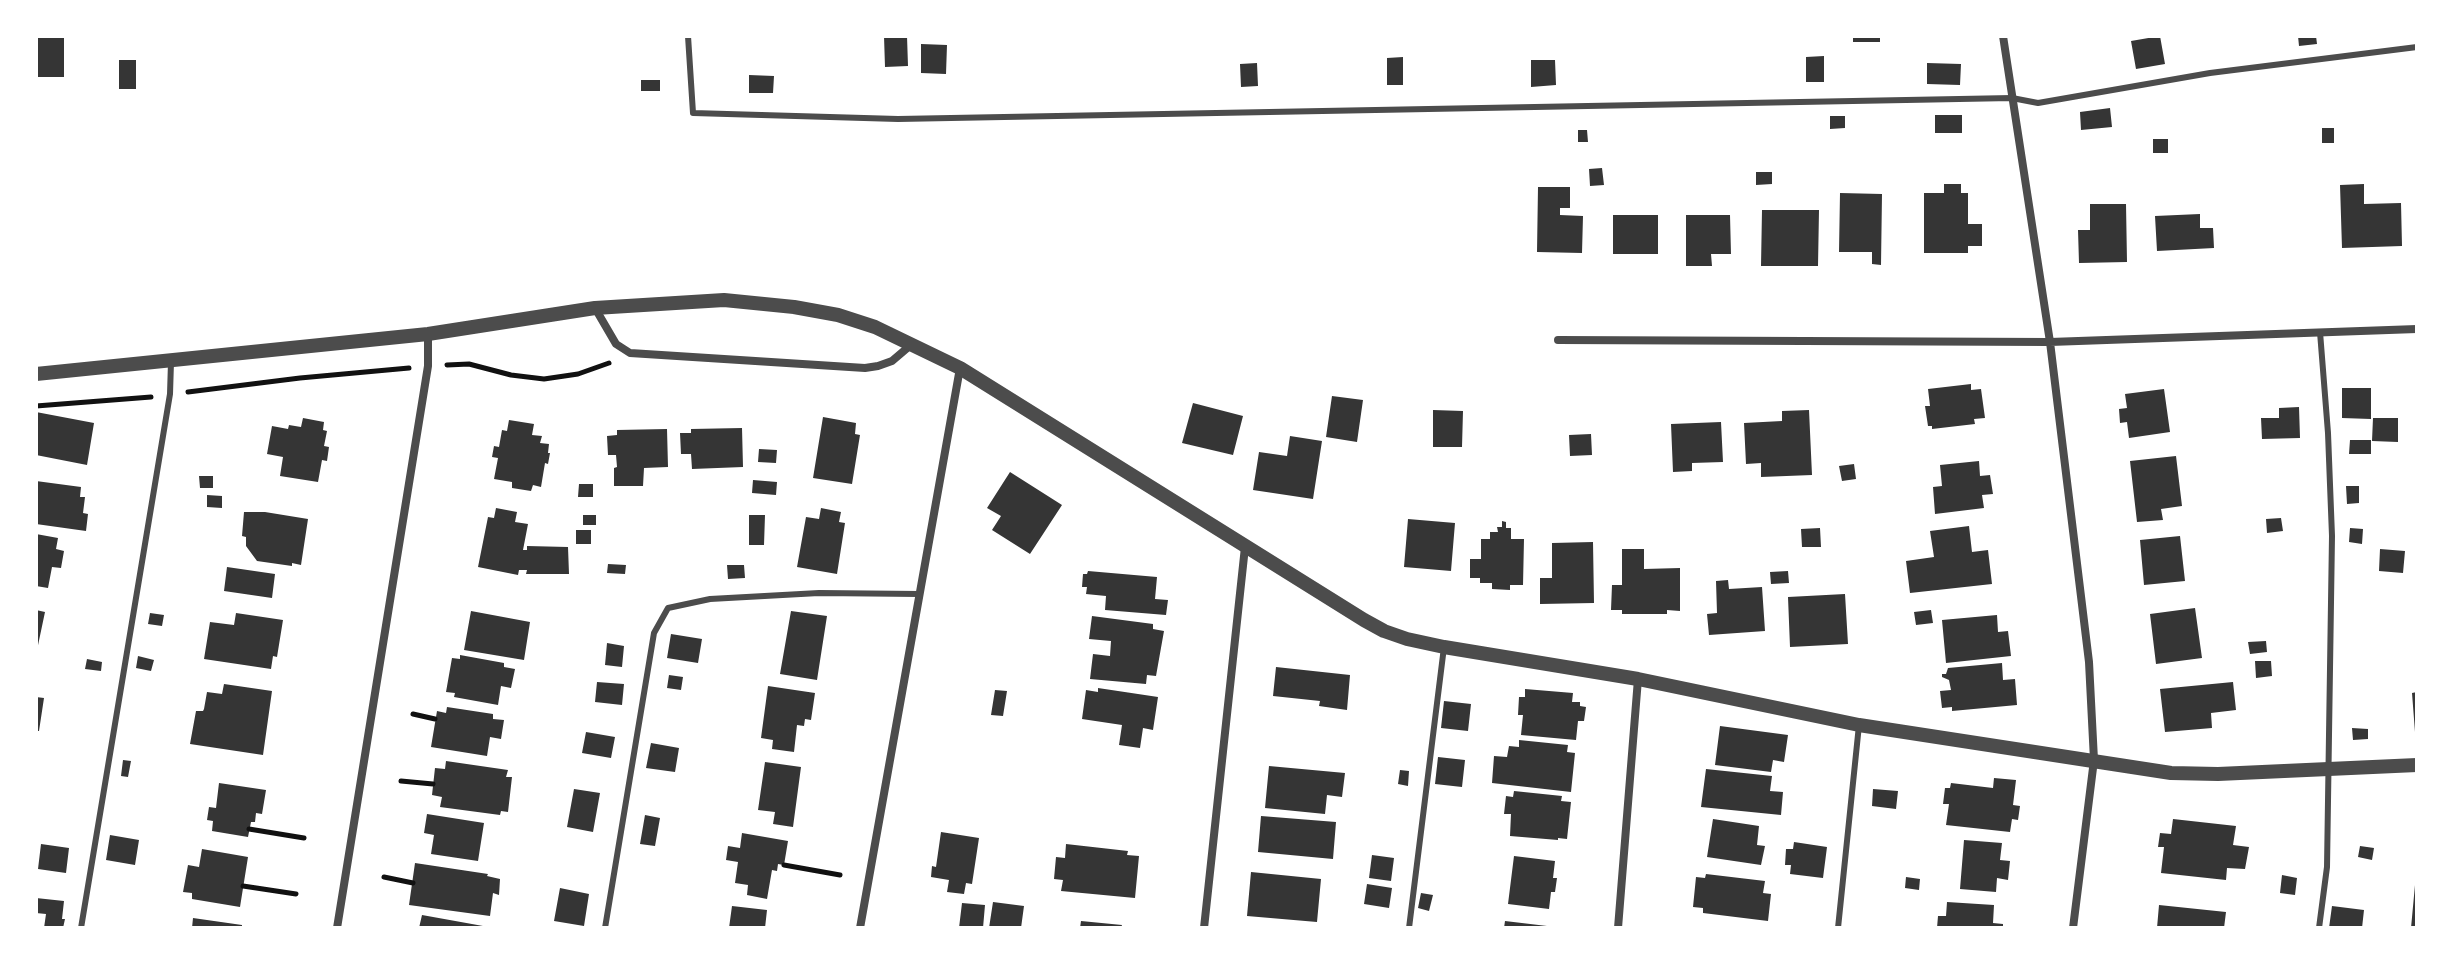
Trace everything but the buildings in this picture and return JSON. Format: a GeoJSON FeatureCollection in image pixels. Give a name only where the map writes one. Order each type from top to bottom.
{"type":"FeatureCollection","features":[{"type":"Feature","properties":{"kind":"street"},"geometry":{"type":"LineString","coordinates":[[2003,36],[2050,342],[2089,662],[2094,760],[2073,928]]}},
{"type":"Feature","properties":{"kind":"street"},"geometry":{"type":"LineString","coordinates":[[36,374],[428,334],[595,308],[696,300],[754,301],[838,315],[875,327],[960,368],[1384,631],[1444,647],[1638,679],[1859,725],[2171,773],[2417,765]]}},
{"type":"Feature","properties":{"kind":"street"},"geometry":{"type":"LineString","coordinates":[[595,308],[616,344],[630,353],[865,368],[892,361],[912,343]]}},
{"type":"Feature","properties":{"kind":"street"},"geometry":{"type":"LineString","coordinates":[[1558,340],[2050,342],[2417,329]]}},
{"type":"Feature","properties":{"kind":"street"},"geometry":{"type":"LineString","coordinates":[[337,928],[428,366],[428,334]]}},
{"type":"Feature","properties":{"kind":"street"},"geometry":{"type":"LineString","coordinates":[[860,928],[960,368]]}},
{"type":"Feature","properties":{"kind":"street"},"geometry":{"type":"LineString","coordinates":[[1204,928],[1245,547]]}},
{"type":"Feature","properties":{"kind":"street"},"geometry":{"type":"LineString","coordinates":[[1618,928],[1638,679]]}},
{"type":"Feature","properties":{"kind":"lane"},"geometry":{"type":"LineString","coordinates":[[688,36],[693,113],[898,119],[2012,98],[2038,103],[2210,73],[2417,47]]}},
{"type":"Feature","properties":{"kind":"lane"},"geometry":{"type":"LineString","coordinates":[[2319,928],[2327,867],[2332,536],[2320,332]]}},
{"type":"Feature","properties":{"kind":"lane"},"geometry":{"type":"LineString","coordinates":[[81,928],[170,394],[171,362]]}},
{"type":"Feature","properties":{"kind":"lane"},"geometry":{"type":"LineString","coordinates":[[605,928],[654,633],[668,608],[710,599],[803,594],[919,594]]}},
{"type":"Feature","properties":{"kind":"lane"},"geometry":{"type":"LineString","coordinates":[[1409,928],[1444,647]]}},
{"type":"Feature","properties":{"kind":"lane"},"geometry":{"type":"LineString","coordinates":[[1838,928],[1859,725]]}},
{"type":"Feature","properties":{"kind":"path"},"geometry":{"type":"LineString","coordinates":[[469,364],[527,377],[562,378],[630,353]]}},
{"type":"Feature","properties":{"kind":"path"},"geometry":{"type":"LineString","coordinates":[[36,406],[393,369]]}},
{"type":"Feature","properties":{"kind":"path"},"geometry":{"type":"LineString","coordinates":[[413,714],[435,719]]}},
{"type":"Feature","properties":{"kind":"path"},"geometry":{"type":"LineString","coordinates":[[401,781],[433,784]]}},
{"type":"Feature","properties":{"kind":"path"},"geometry":{"type":"LineString","coordinates":[[249,829],[304,838]]}},
{"type":"Feature","properties":{"kind":"path"},"geometry":{"type":"LineString","coordinates":[[784,865],[840,875]]}},
{"type":"Feature","properties":{"kind":"path"},"geometry":{"type":"LineString","coordinates":[[384,877],[413,883]]}},
{"type":"Feature","properties":{"kind":"path"},"geometry":{"type":"LineString","coordinates":[[243,886],[296,894]]}}]}
